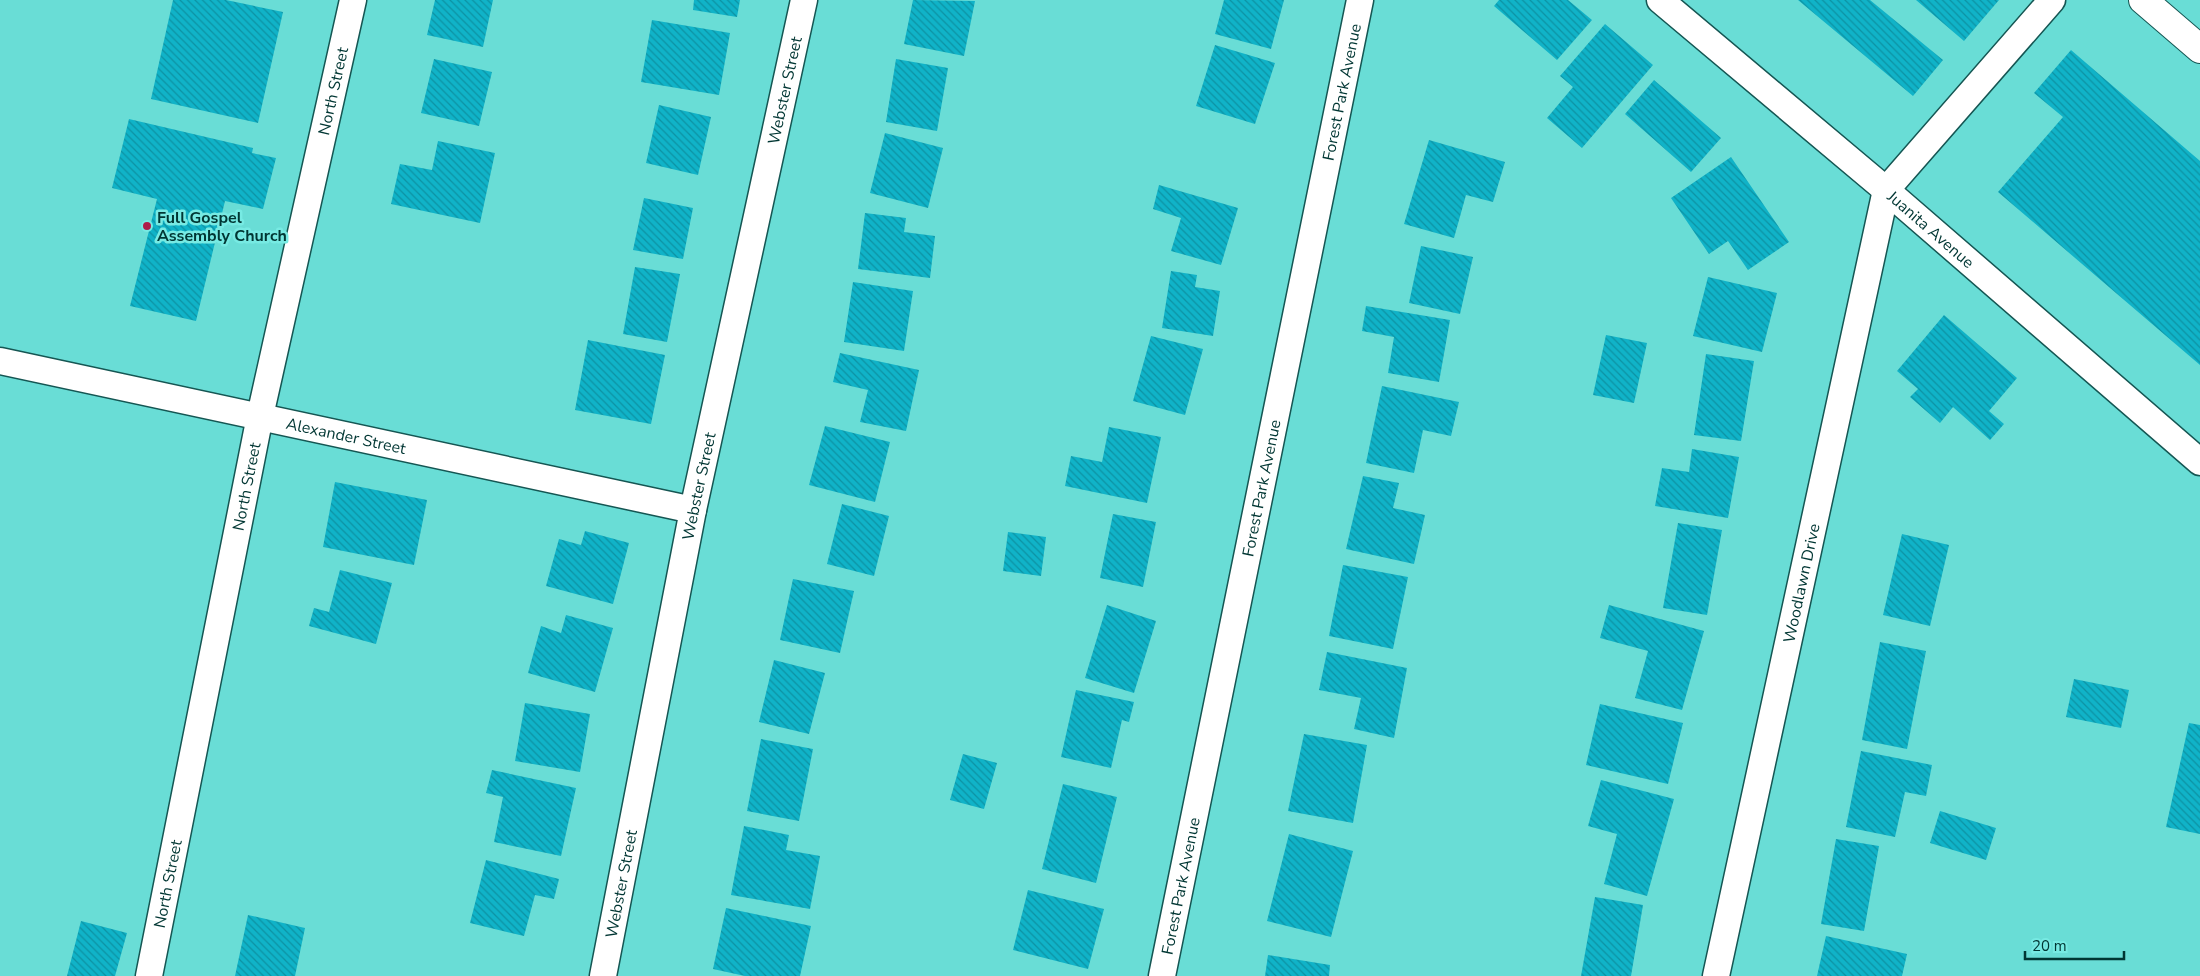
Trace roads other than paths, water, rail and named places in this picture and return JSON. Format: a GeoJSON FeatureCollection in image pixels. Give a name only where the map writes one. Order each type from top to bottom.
{"type":"FeatureCollection","features":[{"type":"Feature","properties":{"kind":"main road"},"geometry":{"type":"LineString","coordinates":[[2143,0],[2200,49]]}},
{"type":"Feature","properties":{"kind":"street","name":"North Street"},"geometry":{"type":"LineString","coordinates":[[149,976],[260,416],[352,0]]}},
{"type":"Feature","properties":{"kind":"street","name":"Webster Street"},"geometry":{"type":"LineString","coordinates":[[603,976],[693,510],[804,0]]}},
{"type":"Feature","properties":{"kind":"street","name":"Forest Park Avenue"},"geometry":{"type":"LineString","coordinates":[[1162,976],[1360,0]]}},
{"type":"Feature","properties":{"kind":"street","name":"Juanita Avenue"},"geometry":{"type":"LineString","coordinates":[[1660,0],[1886,190],[2200,462]]}},
{"type":"Feature","properties":{"kind":"street"},"geometry":{"type":"LineString","coordinates":[[1886,190],[2052,0]]}},
{"type":"Feature","properties":{"kind":"street","name":"Woodlawn Drive"},"geometry":{"type":"LineString","coordinates":[[1716,976],[1886,190]]}},
{"type":"Feature","properties":{"kind":"street","name":"Alexander Street"},"geometry":{"type":"LineString","coordinates":[[0,361],[693,510]]}},
{"type":"Feature","properties":{"kind":"place","name":"Full Gospel Assembly Church"},"geometry":{"type":"Point","coordinates":[147,226]}}]}
